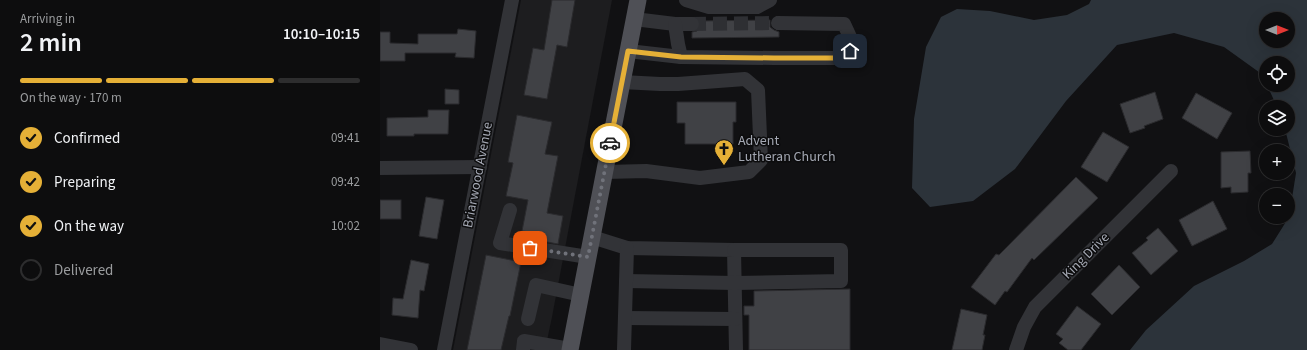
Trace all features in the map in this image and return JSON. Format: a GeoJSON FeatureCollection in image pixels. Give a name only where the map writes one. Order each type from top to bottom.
{"type":"FeatureCollection","features":[{"type":"Feature","properties":{"kind":"main road"},"geometry":{"type":"LineString","coordinates":[[570,350],[638,0]]}},
{"type":"Feature","properties":{"kind":"street","name":"Briarwood Avenue"},"geometry":{"type":"LineString","coordinates":[[444,350],[512,0]]}},
{"type":"Feature","properties":{"kind":"street"},"geometry":{"type":"LineString","coordinates":[[686,0],[710,7],[757,7],[770,0]]}},
{"type":"Feature","properties":{"kind":"street"},"geometry":{"type":"LineString","coordinates":[[634,19],[675,24],[692,24]]}},
{"type":"Feature","properties":{"kind":"street"},"geometry":{"type":"LineString","coordinates":[[628,51],[681,57],[721,58],[839,58],[850,51],[850,37],[844,24],[778,23]]}},
{"type":"Feature","properties":{"kind":"street"},"geometry":{"type":"LineString","coordinates":[[675,24],[681,57]]}},
{"type":"Feature","properties":{"kind":"street"},"geometry":{"type":"LineString","coordinates":[[605,172],[646,171],[700,178],[749,172],[760,160],[758,90],[745,79],[678,84],[622,82]]}},
{"type":"Feature","properties":{"kind":"street"},"geometry":{"type":"LineString","coordinates":[[380,168],[480,167]]}},
{"type":"Feature","properties":{"kind":"street","name":"King Drive"},"geometry":{"type":"LineString","coordinates":[[1016,350],[1024,327],[1035,307],[1171,171]]}},
{"type":"Feature","properties":{"kind":"street"},"geometry":{"type":"LineString","coordinates":[[510,210],[500,243],[588,257]]}},
{"type":"Feature","properties":{"kind":"street"},"geometry":{"type":"LineString","coordinates":[[592,237],[627,248],[841,250],[841,281],[735,283],[626,281]]}},
{"type":"Feature","properties":{"kind":"street"},"geometry":{"type":"LineString","coordinates":[[624,350],[627,248]]}},
{"type":"Feature","properties":{"kind":"street"},"geometry":{"type":"LineString","coordinates":[[734,250],[736,350]]}},
{"type":"Feature","properties":{"kind":"street"},"geometry":{"type":"LineString","coordinates":[[528,319],[536,284],[581,295]]}},
{"type":"Feature","properties":{"kind":"street"},"geometry":{"type":"LineString","coordinates":[[625,318],[735,319]]}},
{"type":"Feature","properties":{"kind":"street"},"geometry":{"type":"LineString","coordinates":[[523,350],[524,341],[570,350]]}},
{"type":"Feature","properties":{"kind":"street"},"geometry":{"type":"LineString","coordinates":[[380,344],[411,350]]}},
{"type":"Feature","properties":{"kind":"shaded area"},"geometry":{"type":"Polygon","coordinates":[[[521,0],[612,0],[545,350],[453,350],[521,0]]]}},
{"type":"Feature","properties":{"kind":"shaded area"},"geometry":{"type":"Polygon","coordinates":[[[1091,0],[1307,0],[1307,350],[1130,350],[1146,330],[1194,286],[1244,261],[1272,244],[1285,224],[1295,224],[1295,188],[1294,188],[1296,173],[1295,144],[1289,144],[1287,136],[1295,136],[1295,100],[1274,100],[1270,92],[1295,92],[1295,56],[1259,56],[1259,72],[1224,47],[1174,33],[1117,45],[1066,101],[1015,169],[973,201],[930,207],[912,188],[914,119],[926,47],[941,17],[957,9],[990,11],[1034,20],[1067,15],[1089,4],[1091,0]]]}},
{"type":"Feature","properties":{"kind":"building"},"geometry":{"type":"Polygon","coordinates":[[[552,0],[575,0],[567,47],[557,45],[547,99],[524,95],[533,48],[544,50],[552,0]]]}},
{"type":"Feature","properties":{"kind":"building"},"geometry":{"type":"Polygon","coordinates":[[[770,20],[770,27],[779,32],[779,37],[692,38],[692,32],[697,31],[700,28],[700,21],[770,20]]]}},
{"type":"Feature","properties":{"kind":"building"},"geometry":{"type":"Polygon","coordinates":[[[458,29],[476,31],[474,58],[455,57],[456,53],[405,53],[405,61],[380,61],[380,32],[390,32],[390,43],[418,44],[418,34],[457,34],[458,29]]]}},
{"type":"Feature","properties":{"kind":"building"},"geometry":{"type":"Polygon","coordinates":[[[445,89],[459,90],[459,104],[445,104],[445,89]]]}},
{"type":"Feature","properties":{"kind":"building"},"geometry":{"type":"Polygon","coordinates":[[[1155,92],[1163,119],[1144,126],[1145,128],[1130,133],[1120,104],[1155,92]]]}},
{"type":"Feature","properties":{"kind":"building"},"geometry":{"type":"Polygon","coordinates":[[[1196,93],[1232,113],[1217,139],[1182,118],[1196,93]]]}},
{"type":"Feature","properties":{"kind":"building"},"geometry":{"type":"Polygon","coordinates":[[[677,102],[736,102],[736,122],[733,122],[733,144],[685,144],[685,123],[677,123],[677,102]]]}},
{"type":"Feature","properties":{"kind":"building"},"geometry":{"type":"Polygon","coordinates":[[[428,110],[449,110],[448,134],[387,136],[387,118],[428,117],[428,110]]]}},
{"type":"Feature","properties":{"kind":"building"},"geometry":{"type":"Polygon","coordinates":[[[517,115],[552,122],[545,154],[558,156],[547,213],[563,216],[558,244],[536,240],[537,233],[522,231],[528,200],[506,196],[513,163],[508,162],[517,115]]]}},
{"type":"Feature","properties":{"kind":"building"},"geometry":{"type":"Polygon","coordinates":[[[1103,132],[1129,147],[1107,182],[1081,167],[1103,132]]]}},
{"type":"Feature","properties":{"kind":"building"},"geometry":{"type":"Polygon","coordinates":[[[1250,151],[1251,173],[1248,173],[1248,192],[1231,193],[1231,187],[1221,188],[1221,152],[1250,151]]]}},
{"type":"Feature","properties":{"kind":"building"},"geometry":{"type":"Polygon","coordinates":[[[1076,177],[1098,198],[1034,260],[1032,258],[1007,292],[1005,291],[995,305],[971,287],[996,254],[999,255],[1076,177]]]}},
{"type":"Feature","properties":{"kind":"building"},"geometry":{"type":"Polygon","coordinates":[[[426,197],[444,200],[437,239],[419,236],[426,197]]]}},
{"type":"Feature","properties":{"kind":"building"},"geometry":{"type":"Polygon","coordinates":[[[380,200],[401,200],[401,219],[380,219],[380,200]]]}},
{"type":"Feature","properties":{"kind":"building"},"geometry":{"type":"Polygon","coordinates":[[[1213,201],[1227,229],[1192,246],[1179,220],[1213,201]]]}},
{"type":"Feature","properties":{"kind":"building"},"geometry":{"type":"Polygon","coordinates":[[[1158,228],[1178,251],[1151,275],[1132,253],[1148,240],[1146,238],[1158,228]]]}},
{"type":"Feature","properties":{"kind":"building"},"geometry":{"type":"Polygon","coordinates":[[[486,255],[521,262],[510,316],[501,350],[467,350],[486,255]]]}},
{"type":"Feature","properties":{"kind":"building"},"geometry":{"type":"Polygon","coordinates":[[[411,260],[429,264],[424,291],[420,290],[418,318],[392,315],[393,298],[403,299],[411,260]]]}},
{"type":"Feature","properties":{"kind":"building"},"geometry":{"type":"Polygon","coordinates":[[[1119,265],[1140,287],[1112,315],[1091,294],[1119,265]]]}},
{"type":"Feature","properties":{"kind":"building"},"geometry":{"type":"Polygon","coordinates":[[[850,289],[850,350],[749,350],[749,315],[744,315],[744,306],[754,306],[754,291],[850,289]]]}},
{"type":"Feature","properties":{"kind":"building"},"geometry":{"type":"Polygon","coordinates":[[[1077,306],[1101,324],[1081,350],[1068,350],[1059,343],[1063,339],[1056,334],[1077,306]]]}},
{"type":"Feature","properties":{"kind":"building"},"geometry":{"type":"Polygon","coordinates":[[[961,309],[987,315],[982,350],[952,350],[961,309]]]}},
{"type":"Feature","properties":{"kind":"tunnel"},"geometry":{"type":"LineString","coordinates":[[692,24],[778,23]]}},
{"type":"Feature","properties":{"kind":"way so far"},"geometry":{"type":"LineString","coordinates":[[530,248],[588,257],[610,143]]}},
{"type":"Feature","properties":{"kind":"place","name":"Advent Lutheran Church"},"geometry":{"type":"Point","coordinates":[724,166]}},
{"type":"Feature","properties":{"kind":"route"},"geometry":{"type":"LineString","coordinates":[[610,143],[628,51],[681,57],[721,58],[839,58],[850,51]]}}]}
